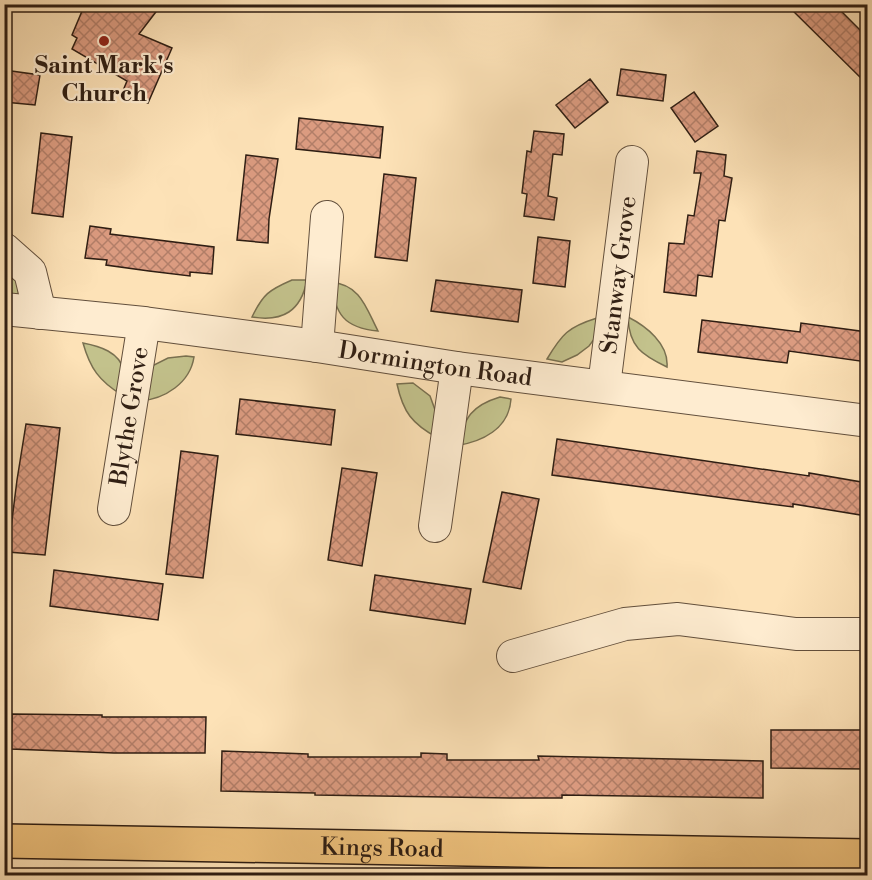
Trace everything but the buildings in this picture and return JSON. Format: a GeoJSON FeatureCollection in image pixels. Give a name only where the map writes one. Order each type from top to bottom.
{"type":"FeatureCollection","features":[{"type":"Feature","properties":{"kind":"main road","name":"Kings Road"},"geometry":{"type":"LineString","coordinates":[[4,841],[867,856]]}},
{"type":"Feature","properties":{"kind":"street","name":"Stanway Grove"},"geometry":{"type":"LineString","coordinates":[[604,386],[632,162]]}},
{"type":"Feature","properties":{"kind":"street"},"geometry":{"type":"LineString","coordinates":[[317,346],[327,217]]}},
{"type":"Feature","properties":{"kind":"street"},"geometry":{"type":"LineString","coordinates":[[4,249],[30,272],[40,313]]}},
{"type":"Feature","properties":{"kind":"street","name":"Dormington Road"},"geometry":{"type":"LineString","coordinates":[[4,309],[144,323],[317,346],[457,368],[867,421]]}},
{"type":"Feature","properties":{"kind":"street","name":"Blythe Grove"},"geometry":{"type":"LineString","coordinates":[[114,509],[144,323]]}},
{"type":"Feature","properties":{"kind":"street"},"geometry":{"type":"LineString","coordinates":[[435,526],[457,368]]}},
{"type":"Feature","properties":{"kind":"street"},"geometry":{"type":"LineString","coordinates":[[513,656],[625,624],[678,618],[796,634],[867,634]]}},
{"type":"Feature","properties":{"kind":"shaded area"},"geometry":{"type":"Polygon","coordinates":[[[4,267],[16,276],[19,293],[5,294],[4,267]]]}},
{"type":"Feature","properties":{"kind":"shaded area"},"geometry":{"type":"Polygon","coordinates":[[[292,280],[307,280],[295,307],[273,318],[252,317],[268,294],[292,280]]]}},
{"type":"Feature","properties":{"kind":"shaded area"},"geometry":{"type":"Polygon","coordinates":[[[331,282],[341,284],[356,293],[366,306],[378,331],[357,327],[343,317],[335,303],[331,282]]]}},
{"type":"Feature","properties":{"kind":"shaded area"},"geometry":{"type":"Polygon","coordinates":[[[628,317],[642,325],[660,343],[667,359],[667,367],[638,349],[631,336],[628,317]]]}},
{"type":"Feature","properties":{"kind":"shaded area"},"geometry":{"type":"Polygon","coordinates":[[[597,318],[600,319],[598,334],[589,346],[562,362],[547,359],[567,332],[597,318]]]}},
{"type":"Feature","properties":{"kind":"shaded area"},"geometry":{"type":"Polygon","coordinates":[[[83,343],[108,351],[122,364],[124,380],[122,395],[96,373],[83,343]]]}},
{"type":"Feature","properties":{"kind":"shaded area"},"geometry":{"type":"Polygon","coordinates":[[[194,357],[192,366],[182,382],[167,393],[140,401],[152,366],[168,358],[194,357]]]}},
{"type":"Feature","properties":{"kind":"shaded area"},"geometry":{"type":"Polygon","coordinates":[[[413,383],[430,396],[438,418],[438,438],[415,422],[402,402],[397,384],[413,383]]]}},
{"type":"Feature","properties":{"kind":"shaded area"},"geometry":{"type":"Polygon","coordinates":[[[500,397],[511,399],[509,409],[500,426],[475,441],[455,446],[470,414],[482,405],[500,397]]]}},
{"type":"Feature","properties":{"kind":"place","name":"Saint Mark's Church"},"geometry":{"type":"Point","coordinates":[104,41]}}]}
